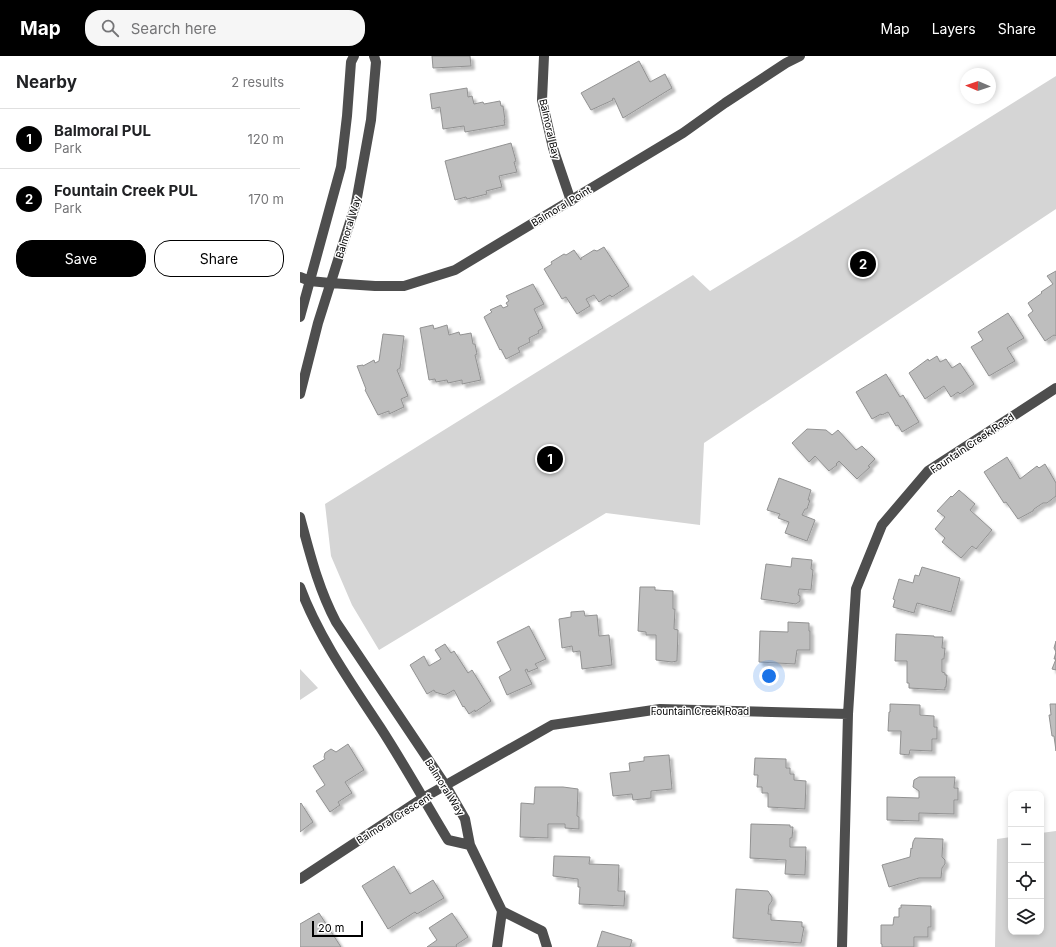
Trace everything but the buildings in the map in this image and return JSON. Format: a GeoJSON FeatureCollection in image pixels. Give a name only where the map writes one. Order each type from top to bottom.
{"type":"FeatureCollection","features":[{"type":"Feature","properties":{"kind":"street"},"geometry":{"type":"LineString","coordinates":[[300,317],[305,279],[341,167],[351,62],[354,56]]}},
{"type":"Feature","properties":{"kind":"street","name":"Balmoral Way"},"geometry":{"type":"LineString","coordinates":[[300,394],[318,323],[356,203],[371,120],[376,62],[374,56]]}},
{"type":"Feature","properties":{"kind":"street","name":"Balmoral Bay"},"geometry":{"type":"LineString","coordinates":[[544,56],[542,100],[553,148],[571,200]]}},
{"type":"Feature","properties":{"kind":"street","name":"Balmoral Point"},"geometry":{"type":"LineString","coordinates":[[305,279],[330,283],[404,286],[455,270],[683,133],[724,103],[786,63],[800,56]]}},
{"type":"Feature","properties":{"kind":"street","name":"Fountain Creek Road"},"geometry":{"type":"LineString","coordinates":[[842,947],[848,714],[856,589],[882,525],[928,471],[1056,388]]}},
{"type":"Feature","properties":{"kind":"street","name":"Balmoral Way"},"geometry":{"type":"LineString","coordinates":[[300,517],[315,574],[336,622],[446,786],[465,819],[470,845],[502,911]]}},
{"type":"Feature","properties":{"kind":"street"},"geometry":{"type":"LineString","coordinates":[[300,587],[310,612],[346,674],[389,741],[448,840],[470,845]]}},
{"type":"Feature","properties":{"kind":"street","name":"Fountain Creek Road"},"geometry":{"type":"LineString","coordinates":[[552,725],[660,709],[848,714]]}},
{"type":"Feature","properties":{"kind":"street","name":"Balmoral Crescent"},"geometry":{"type":"LineString","coordinates":[[300,878],[423,798],[552,725]]}},
{"type":"Feature","properties":{"kind":"street"},"geometry":{"type":"LineString","coordinates":[[497,947],[502,911],[542,931],[547,947]]}},
{"type":"Feature","properties":{"kind":"shaded area"},"geometry":{"type":"Polygon","coordinates":[[[1056,76],[1056,209],[704,443],[700,525],[606,513],[379,650],[352,605],[331,556],[325,504],[693,275],[710,291],[1056,76]]]}},
{"type":"Feature","properties":{"kind":"shaded area"},"geometry":{"type":"Polygon","coordinates":[[[300,669],[318,688],[300,700],[300,669]]]}},
{"type":"Feature","properties":{"kind":"shaded area"},"geometry":{"type":"Polygon","coordinates":[[[1056,831],[1056,947],[995,947],[997,839],[1008,837],[1008,935],[1044,935],[1044,833],[1056,831]]]}},
{"type":"Feature","properties":{"kind":"place","name":"Fountain Creek PUL"},"geometry":{"type":"Point","coordinates":[863,264]}},
{"type":"Feature","properties":{"kind":"place","name":"Balmoral PUL"},"geometry":{"type":"Point","coordinates":[550,459]}}]}
